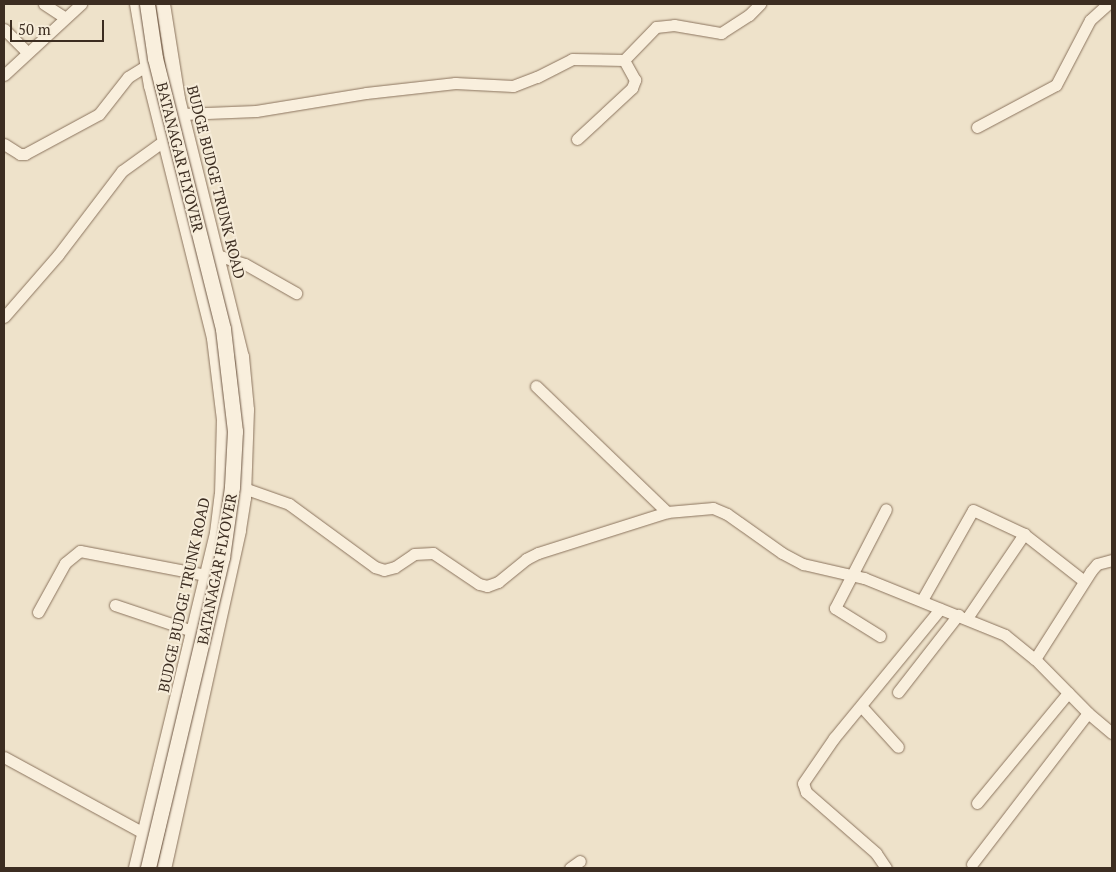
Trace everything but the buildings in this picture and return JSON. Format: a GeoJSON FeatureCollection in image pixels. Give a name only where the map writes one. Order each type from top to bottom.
{"type":"FeatureCollection","features":[{"type":"Feature","properties":{"kind":"main road","name":"BATANAGAR FLYOVER"},"geometry":{"type":"LineString","coordinates":[[147,4],[155,58],[223,329],[235,431],[232,487],[222,557],[148,868]]}},
{"type":"Feature","properties":{"kind":"street"},"geometry":{"type":"LineString","coordinates":[[44,4],[64,17]]}},
{"type":"Feature","properties":{"kind":"street"},"geometry":{"type":"LineString","coordinates":[[4,75],[64,17],[81,4]]}},
{"type":"Feature","properties":{"kind":"street","name":"BUDGE BUDGE TRUNK ROAD"},"geometry":{"type":"LineString","coordinates":[[136,868],[196,632],[206,575],[217,533],[223,480],[224,420],[214,338],[147,65],[137,4]]}},
{"type":"Feature","properties":{"kind":"street","name":"BUDGE BUDGE TRUNK ROAD"},"geometry":{"type":"LineString","coordinates":[[163,4],[182,114],[242,358],[247,410],[245,489],[239,531],[164,868]]}},
{"type":"Feature","properties":{"kind":"street"},"geometry":{"type":"LineString","coordinates":[[182,114],[256,111],[366,93],[455,83],[513,86],[572,59],[624,60],[656,27],[674,25],[721,32],[749,15],[760,4]]}},
{"type":"Feature","properties":{"kind":"street"},"geometry":{"type":"LineString","coordinates":[[977,127],[1056,85],[1090,20],[1108,4]]}},
{"type":"Feature","properties":{"kind":"street"},"geometry":{"type":"LineString","coordinates":[[4,29],[27,52]]}},
{"type":"Feature","properties":{"kind":"street"},"geometry":{"type":"LineString","coordinates":[[577,139],[635,84],[624,60]]}},
{"type":"Feature","properties":{"kind":"street"},"geometry":{"type":"LineString","coordinates":[[4,144],[20,154],[26,154],[99,114],[128,77],[147,65]]}},
{"type":"Feature","properties":{"kind":"street"},"geometry":{"type":"LineString","coordinates":[[4,317],[58,255],[122,171],[166,140]]}},
{"type":"Feature","properties":{"kind":"street"},"geometry":{"type":"LineString","coordinates":[[217,255],[245,264],[296,293]]}},
{"type":"Feature","properties":{"kind":"street"},"geometry":{"type":"LineString","coordinates":[[536,386],[667,512]]}},
{"type":"Feature","properties":{"kind":"street"},"geometry":{"type":"LineString","coordinates":[[223,480],[289,504],[375,567],[384,570],[395,567],[414,554],[433,553],[479,584],[488,586],[498,582],[526,559],[538,553],[667,512],[713,508],[728,514],[789,557],[828,572],[850,576],[922,600],[1005,635],[1035,658],[1088,713],[1112,733]]}},
{"type":"Feature","properties":{"kind":"street"},"geometry":{"type":"LineString","coordinates":[[880,636],[835,608],[886,508]]}},
{"type":"Feature","properties":{"kind":"street"},"geometry":{"type":"LineString","coordinates":[[922,600],[973,510],[1024,534],[1084,581]]}},
{"type":"Feature","properties":{"kind":"street"},"geometry":{"type":"LineString","coordinates":[[898,692],[963,617],[1024,534]]}},
{"type":"Feature","properties":{"kind":"street"},"geometry":{"type":"LineString","coordinates":[[38,612],[65,563],[80,551],[206,575]]}},
{"type":"Feature","properties":{"kind":"street"},"geometry":{"type":"LineString","coordinates":[[1035,658],[1097,564],[1112,560]]}},
{"type":"Feature","properties":{"kind":"street"},"geometry":{"type":"LineString","coordinates":[[114,605],[196,632]]}},
{"type":"Feature","properties":{"kind":"street"},"geometry":{"type":"LineString","coordinates":[[886,868],[876,853],[804,788],[805,776],[940,609]]}},
{"type":"Feature","properties":{"kind":"street"},"geometry":{"type":"LineString","coordinates":[[977,803],[1068,692]]}},
{"type":"Feature","properties":{"kind":"street"},"geometry":{"type":"LineString","coordinates":[[861,706],[898,747]]}},
{"type":"Feature","properties":{"kind":"street"},"geometry":{"type":"LineString","coordinates":[[972,864],[1088,713]]}},
{"type":"Feature","properties":{"kind":"street"},"geometry":{"type":"LineString","coordinates":[[4,758],[145,834]]}},
{"type":"Feature","properties":{"kind":"street"},"geometry":{"type":"LineString","coordinates":[[570,868],[580,861]]}}]}
